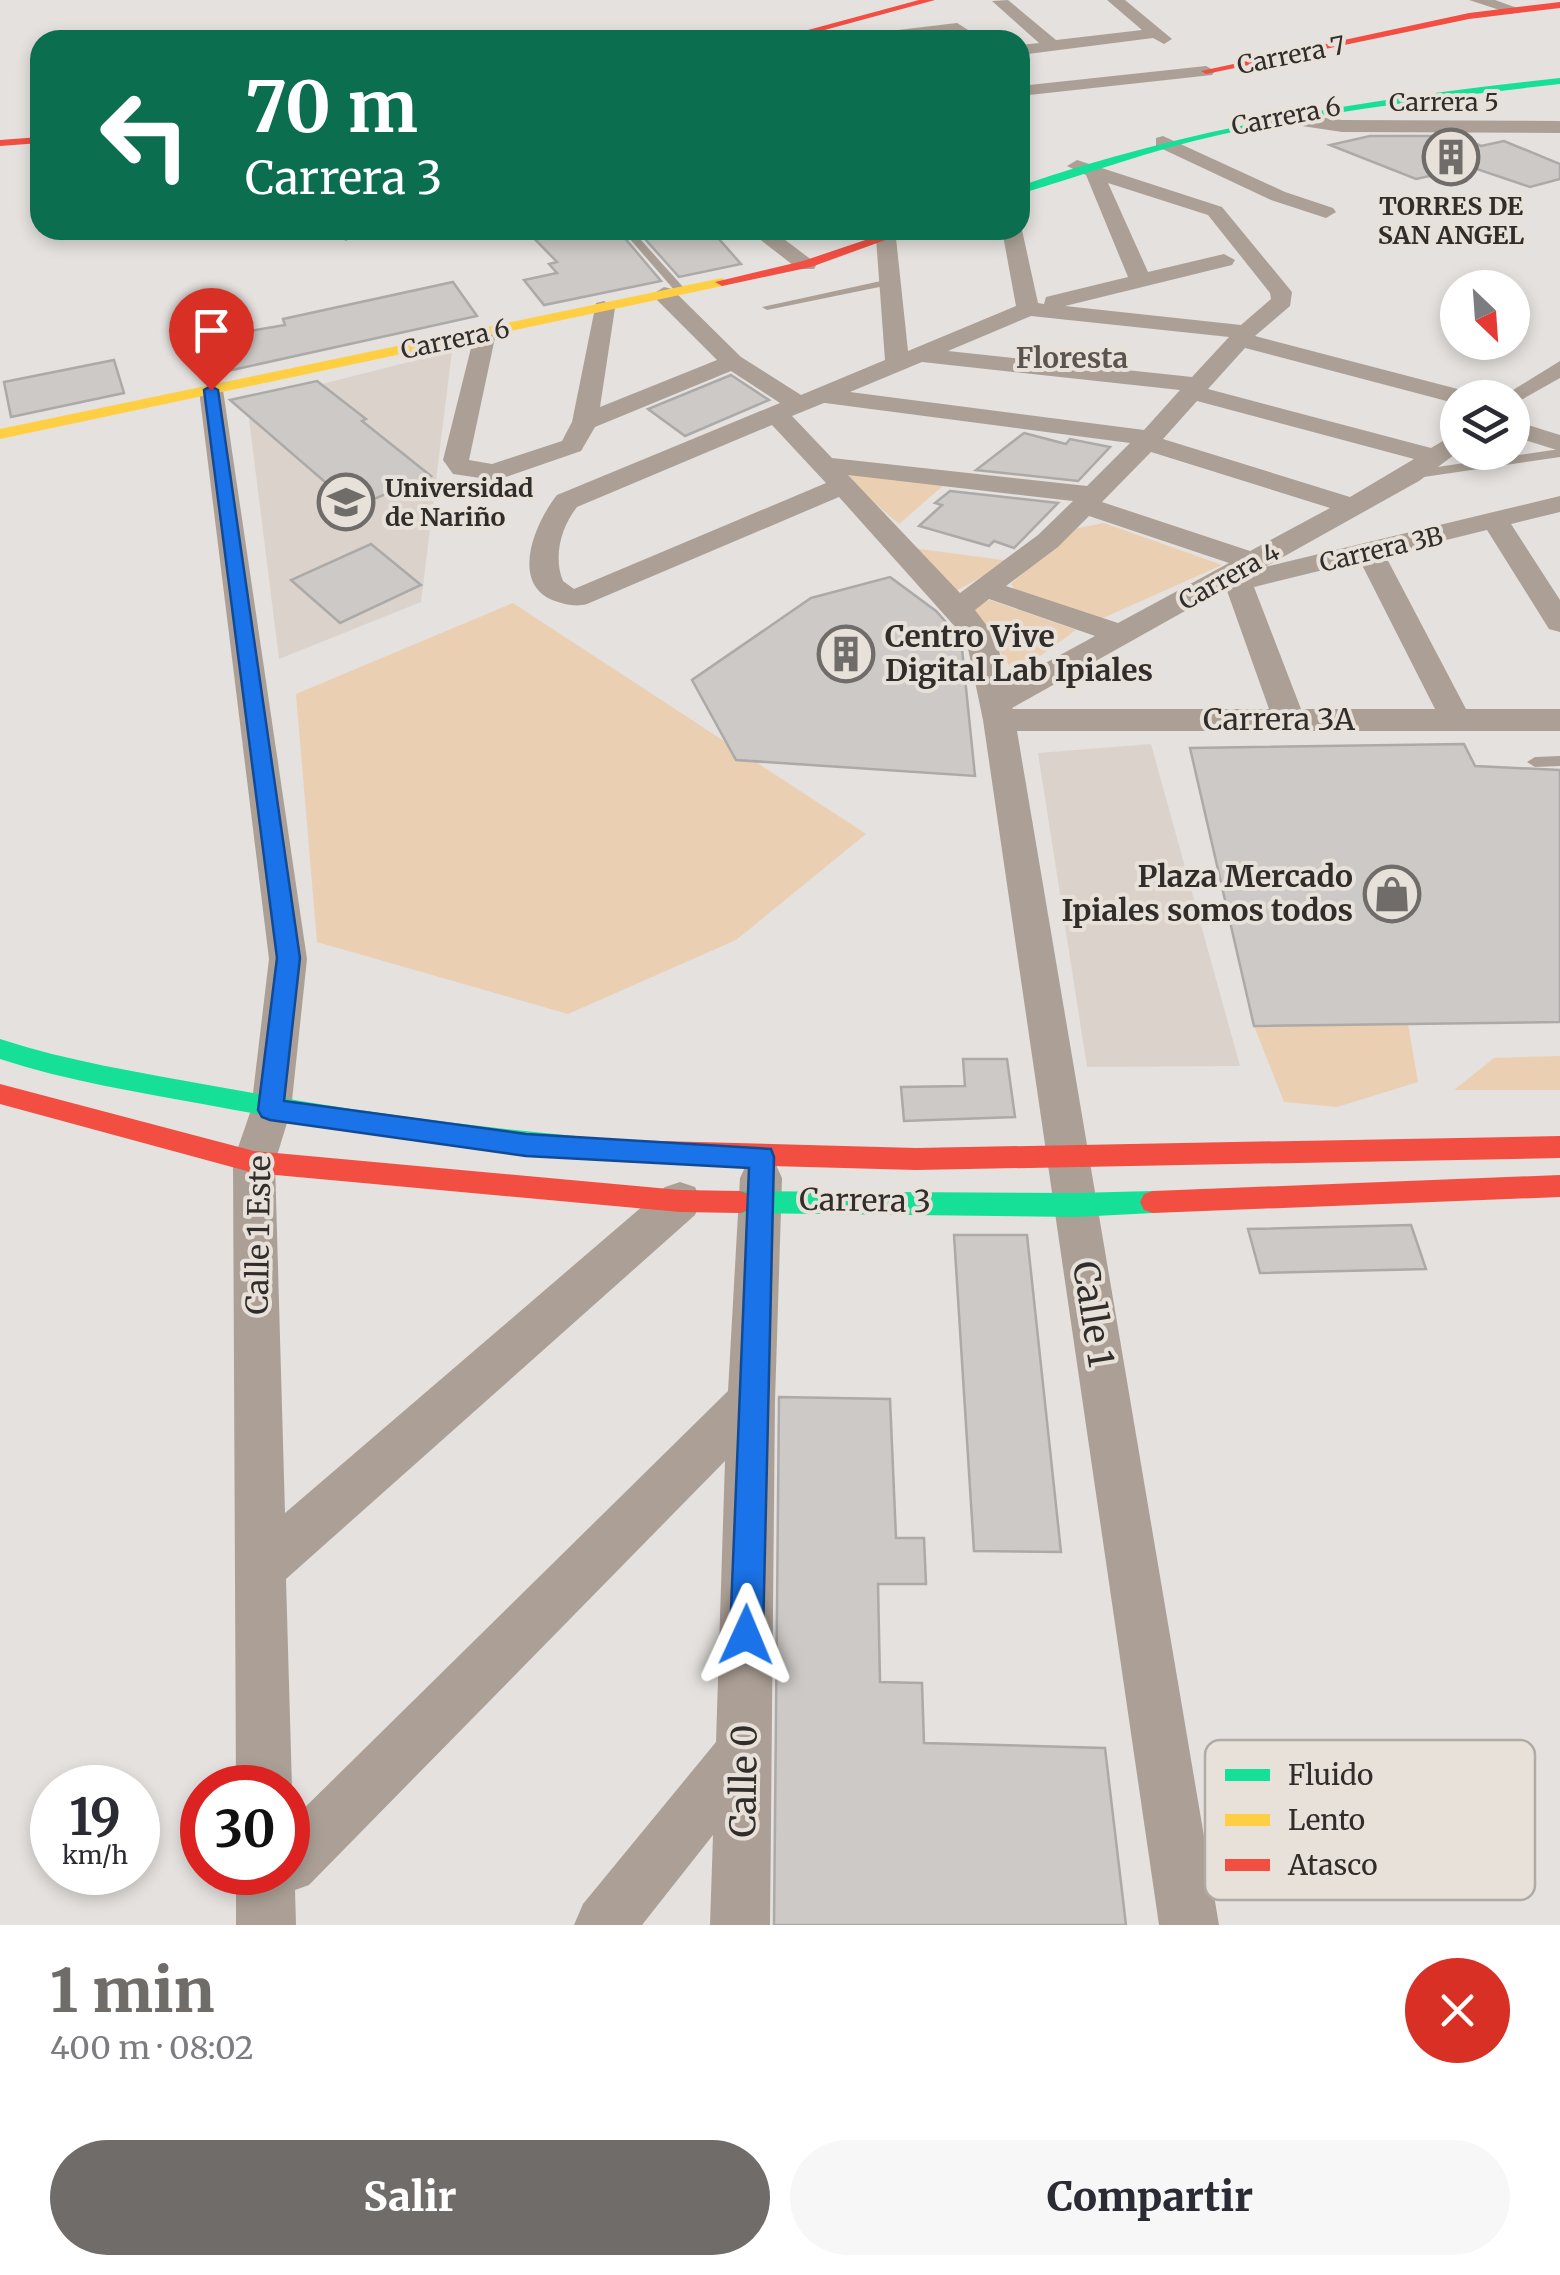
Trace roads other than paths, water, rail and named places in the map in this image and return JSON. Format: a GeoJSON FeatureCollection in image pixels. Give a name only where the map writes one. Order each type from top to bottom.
{"type":"FeatureCollection","features":[{"type":"Feature","properties":{"kind":"main road","name":"Carrera 7"},"geometry":{"type":"LineString","coordinates":[[1206,71],[1508,4],[1560,5]]}},
{"type":"Feature","properties":{"kind":"main road"},"geometry":{"type":"LineString","coordinates":[[839,30],[927,16]]}},
{"type":"Feature","properties":{"kind":"main road"},"geometry":{"type":"LineString","coordinates":[[1206,71],[1253,105]]}},
{"type":"Feature","properties":{"kind":"main road","name":"Carrera 6"},"geometry":{"type":"LineString","coordinates":[[1030,187],[1162,142],[1253,105],[1339,116],[1560,81]]}},
{"type":"Feature","properties":{"kind":"main road"},"geometry":{"type":"LineString","coordinates":[[0,143],[30,141]]}},
{"type":"Feature","properties":{"kind":"main road","name":"Carrera 6"},"geometry":{"type":"LineString","coordinates":[[0,434],[806,264],[878,240]]}},
{"type":"Feature","properties":{"kind":"main road","name":"Carrera 3"},"geometry":{"type":"LineString","coordinates":[[0,1049],[36,1061],[270,1110],[760,1178],[1560,1186]]}},
{"type":"Feature","properties":{"kind":"main road","name":"Carrera 3"},"geometry":{"type":"LineString","coordinates":[[0,1094],[254,1162],[680,1201],[760,1178],[1072,1181],[1560,1146]]}},
{"type":"Feature","properties":{"kind":"street"},"geometry":{"type":"LineString","coordinates":[[1000,0],[1066,58],[1093,56]]}},
{"type":"Feature","properties":{"kind":"street"},"geometry":{"type":"LineString","coordinates":[[1116,0],[1206,71]]}},
{"type":"Feature","properties":{"kind":"street"},"geometry":{"type":"LineString","coordinates":[[1477,0],[1508,4]]}},
{"type":"Feature","properties":{"kind":"street"},"geometry":{"type":"LineString","coordinates":[[886,30],[927,16],[963,30]]}},
{"type":"Feature","properties":{"kind":"street"},"geometry":{"type":"LineString","coordinates":[[1030,49],[1156,33]]}},
{"type":"Feature","properties":{"kind":"street","name":"Carrera 7"},"geometry":{"type":"LineString","coordinates":[[1030,90],[1206,71]]}},
{"type":"Feature","properties":{"kind":"street","name":"Carrera 5"},"geometry":{"type":"LineString","coordinates":[[1339,116],[1560,127]]}},
{"type":"Feature","properties":{"kind":"street"},"geometry":{"type":"LineString","coordinates":[[1162,142],[1278,196],[1326,212]]}},
{"type":"Feature","properties":{"kind":"street"},"geometry":{"type":"LineString","coordinates":[[1085,169],[1140,280]]}},
{"type":"Feature","properties":{"kind":"street"},"geometry":{"type":"LineString","coordinates":[[958,608],[1048,541],[1243,336],[1278,308],[1281,292],[1224,218],[1202,205],[1085,169]]}},
{"type":"Feature","properties":{"kind":"street"},"geometry":{"type":"LineString","coordinates":[[772,240],[806,264]]}},
{"type":"Feature","properties":{"kind":"street"},"geometry":{"type":"LineString","coordinates":[[895,240],[890,282],[909,359]]}},
{"type":"Feature","properties":{"kind":"street"},"geometry":{"type":"LineString","coordinates":[[1014,240],[1028,309]]}},
{"type":"Feature","properties":{"kind":"street"},"geometry":{"type":"LineString","coordinates":[[1224,260],[1028,309],[567,500],[554,513],[543,568],[549,586],[562,597],[577,598],[834,475],[1089,500],[1246,572],[1289,720]]}},
{"type":"Feature","properties":{"kind":"street"},"geometry":{"type":"LineString","coordinates":[[672,292],[732,362],[800,405],[1148,440],[1354,507]]}},
{"type":"Feature","properties":{"kind":"street"},"geometry":{"type":"LineString","coordinates":[[484,333],[456,460],[462,468],[494,472],[572,446],[585,422],[604,308]]}},
{"type":"Feature","properties":{"kind":"street"},"geometry":{"type":"LineString","coordinates":[[1028,309],[1243,336],[1440,391]]}},
{"type":"Feature","properties":{"kind":"street"},"geometry":{"type":"LineString","coordinates":[[909,359],[1195,388],[1440,447]]}},
{"type":"Feature","properties":{"kind":"street"},"geometry":{"type":"LineString","coordinates":[[585,422],[732,362]]}},
{"type":"Feature","properties":{"kind":"street"},"geometry":{"type":"LineString","coordinates":[[1530,387],[1558,371]]}},
{"type":"Feature","properties":{"kind":"street","name":"Calle 1 Este"},"geometry":{"type":"LineString","coordinates":[[211,390],[288,958],[270,1110],[254,1162],[264,1765]]}},
{"type":"Feature","properties":{"kind":"street","name":"Calle 1"},"geometry":{"type":"LineString","coordinates":[[800,405],[834,475],[958,608],[981,638],[997,711],[1190,1925]]}},
{"type":"Feature","properties":{"kind":"street"},"geometry":{"type":"LineString","coordinates":[[1530,433],[1560,443]]}},
{"type":"Feature","properties":{"kind":"street","name":"Carrera 4"},"geometry":{"type":"LineString","coordinates":[[997,711],[1123,635],[1202,591],[1246,572],[1410,476],[1440,453]]}},
{"type":"Feature","properties":{"kind":"street","name":"Carrera 3B"},"geometry":{"type":"LineString","coordinates":[[1246,572],[1369,552],[1560,504]]}},
{"type":"Feature","properties":{"kind":"street"},"geometry":{"type":"LineString","coordinates":[[1496,522],[1560,622]]}},
{"type":"Feature","properties":{"kind":"street"},"geometry":{"type":"LineString","coordinates":[[1369,552],[1456,720]]}},
{"type":"Feature","properties":{"kind":"street"},"geometry":{"type":"LineString","coordinates":[[985,588],[1123,635]]}},
{"type":"Feature","properties":{"kind":"street","name":"Carrera 3A"},"geometry":{"type":"LineString","coordinates":[[997,711],[1289,720],[1560,720]]}},
{"type":"Feature","properties":{"kind":"street","name":"Calle 0"},"geometry":{"type":"LineString","coordinates":[[740,1925],[751,1401],[760,1178]]}},
{"type":"Feature","properties":{"kind":"street"},"geometry":{"type":"LineString","coordinates":[[261,1568],[680,1201]]}},
{"type":"Feature","properties":{"kind":"street"},"geometry":{"type":"LineString","coordinates":[[310,1847],[751,1401]]}},
{"type":"Feature","properties":{"kind":"street"},"geometry":{"type":"LineString","coordinates":[[604,1925],[744,1752]]}},
{"type":"Feature","properties":{"kind":"lane"},"geometry":{"type":"LineString","coordinates":[[634,240],[672,292]]}},
{"type":"Feature","properties":{"kind":"lane"},"geometry":{"type":"LineString","coordinates":[[767,308],[890,282]]}},
{"type":"Feature","properties":{"kind":"lane"},"geometry":{"type":"LineString","coordinates":[[1410,476],[1560,453]]}},
{"type":"Feature","properties":{"kind":"lane"},"geometry":{"type":"LineString","coordinates":[[1536,762],[1560,762]]}},
{"type":"Feature","properties":{"kind":"place","name":"TORRES DE SAN ANGEL"},"geometry":{"type":"Point","coordinates":[1451,157]}},
{"type":"Feature","properties":{"kind":"place","name":"Universidad de Nariño"},"geometry":{"type":"Point","coordinates":[346,502]}},
{"type":"Feature","properties":{"kind":"place","name":"Centro Vive Digital Lab Ipiales"},"geometry":{"type":"Point","coordinates":[846,654]}},
{"type":"Feature","properties":{"kind":"place","name":"Plaza Mercado Ipiales somos todos"},"geometry":{"type":"Point","coordinates":[1392,894]}},
{"type":"Feature","properties":{"kind":"district","name":"Floresta"},"geometry":{"type":"Point","coordinates":[1072,358]}}]}
